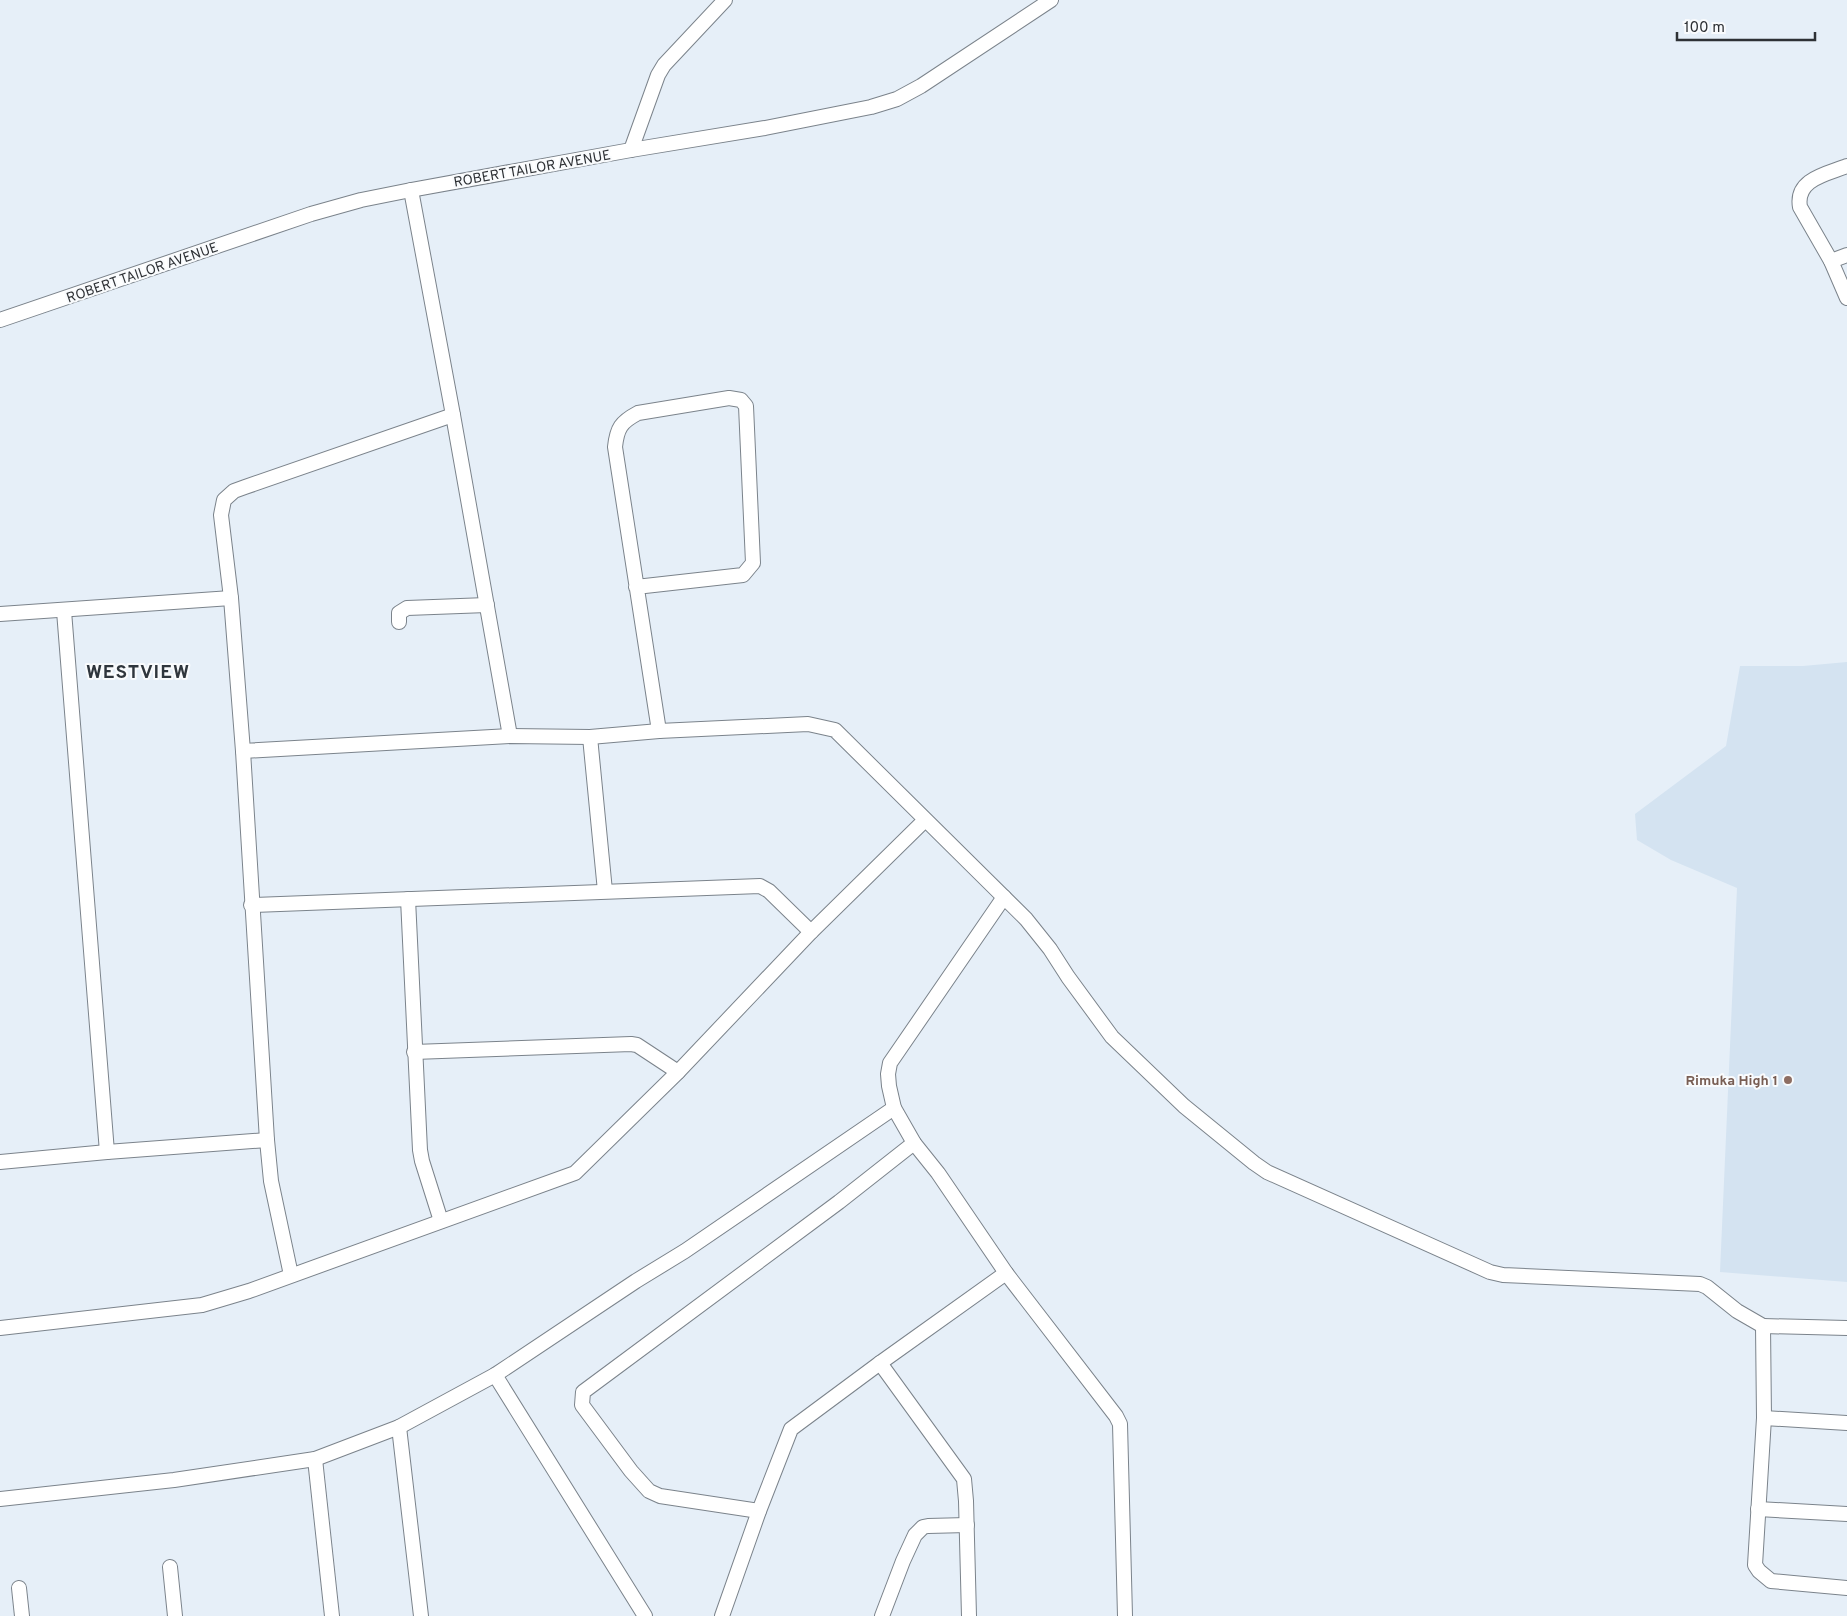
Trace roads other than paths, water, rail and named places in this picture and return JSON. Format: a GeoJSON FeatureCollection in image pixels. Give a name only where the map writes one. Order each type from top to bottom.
{"type":"FeatureCollection","features":[{"type":"Feature","properties":{"kind":"street"},"geometry":{"type":"LineString","coordinates":[[631,150],[658,75],[664,65],[724,0]]}},
{"type":"Feature","properties":{"kind":"street","name":"ROBERT TAILOR AVENUE"},"geometry":{"type":"LineString","coordinates":[[0,320],[311,214],[361,200],[631,150],[802,122],[871,107],[897,98],[921,86],[1051,0]]}},
{"type":"Feature","properties":{"kind":"street"},"geometry":{"type":"LineString","coordinates":[[1847,166],[1810,180],[1805,184],[1799,195],[1800,207],[1831,261],[1847,298]]}},
{"type":"Feature","properties":{"kind":"street"},"geometry":{"type":"LineString","coordinates":[[411,190],[510,736]]}},
{"type":"Feature","properties":{"kind":"street"},"geometry":{"type":"LineString","coordinates":[[1831,261],[1847,255]]}},
{"type":"Feature","properties":{"kind":"street"},"geometry":{"type":"LineString","coordinates":[[636,587],[743,575],[753,563],[746,406],[741,400],[728,398],[638,413],[627,419],[617,431],[615,447],[636,587],[660,731]]}},
{"type":"Feature","properties":{"kind":"street"},"geometry":{"type":"LineString","coordinates":[[291,1275],[272,1181],[267,1140],[243,752],[221,515],[224,500],[234,491],[453,415]]}},
{"type":"Feature","properties":{"kind":"street"},"geometry":{"type":"LineString","coordinates":[[0,614],[230,598]]}},
{"type":"Feature","properties":{"kind":"street"},"geometry":{"type":"LineString","coordinates":[[399,622],[399,613],[407,608],[487,605]]}},
{"type":"Feature","properties":{"kind":"street"},"geometry":{"type":"LineString","coordinates":[[64,611],[107,1152]]}},
{"type":"Feature","properties":{"kind":"street"},"geometry":{"type":"LineString","coordinates":[[243,752],[510,736],[590,737],[660,731],[808,724],[835,730],[1026,919],[1050,948],[1068,977],[1112,1037],[1184,1106],[1268,1172],[1490,1272],[1503,1275],[1700,1284],[1707,1287],[1737,1311],[1763,1326],[1847,1328]]}},
{"type":"Feature","properties":{"kind":"street"},"geometry":{"type":"LineString","coordinates":[[590,737],[605,891]]}},
{"type":"Feature","properties":{"kind":"street"},"geometry":{"type":"LineString","coordinates":[[0,1328],[202,1305],[249,1290],[575,1173],[678,1072],[811,932],[925,820]]}},
{"type":"Feature","properties":{"kind":"street"},"geometry":{"type":"LineString","coordinates":[[251,905],[760,886],[769,891],[811,932]]}},
{"type":"Feature","properties":{"kind":"street"},"geometry":{"type":"LineString","coordinates":[[1004,897],[890,1063],[888,1074],[889,1086],[894,1108],[914,1143],[938,1173],[1006,1273],[1102,1396],[1120,1424],[1125,1616]]}},
{"type":"Feature","properties":{"kind":"street"},"geometry":{"type":"LineString","coordinates":[[408,899],[414,1052],[422,1161],[441,1221]]}},
{"type":"Feature","properties":{"kind":"street"},"geometry":{"type":"LineString","coordinates":[[414,1052],[631,1044],[637,1045],[678,1072]]}},
{"type":"Feature","properties":{"kind":"street"},"geometry":{"type":"LineString","coordinates":[[0,1499],[174,1480],[315,1459],[399,1427],[495,1375],[636,1281],[685,1251],[894,1108]]}},
{"type":"Feature","properties":{"kind":"street"},"geometry":{"type":"LineString","coordinates":[[0,1162],[267,1140]]}},
{"type":"Feature","properties":{"kind":"street"},"geometry":{"type":"LineString","coordinates":[[759,1511],[660,1496],[649,1492],[631,1472],[582,1405],[583,1392],[839,1202],[914,1143]]}},
{"type":"Feature","properties":{"kind":"street"},"geometry":{"type":"LineString","coordinates":[[722,1616],[759,1511],[791,1430],[880,1362],[1006,1273]]}},
{"type":"Feature","properties":{"kind":"street"},"geometry":{"type":"LineString","coordinates":[[1763,1326],[1764,1418],[1755,1565],[1771,1581],[1847,1588]]}},
{"type":"Feature","properties":{"kind":"street"},"geometry":{"type":"LineString","coordinates":[[880,1362],[961,1473],[966,1489],[970,1616]]}},
{"type":"Feature","properties":{"kind":"street"},"geometry":{"type":"LineString","coordinates":[[495,1375],[645,1616]]}},
{"type":"Feature","properties":{"kind":"street"},"geometry":{"type":"LineString","coordinates":[[1764,1418],[1847,1423]]}},
{"type":"Feature","properties":{"kind":"street"},"geometry":{"type":"LineString","coordinates":[[399,1427],[421,1616]]}},
{"type":"Feature","properties":{"kind":"street"},"geometry":{"type":"LineString","coordinates":[[315,1459],[332,1616]]}},
{"type":"Feature","properties":{"kind":"street"},"geometry":{"type":"LineString","coordinates":[[1758,1509],[1847,1514]]}},
{"type":"Feature","properties":{"kind":"street"},"geometry":{"type":"LineString","coordinates":[[882,1616],[903,1561],[915,1535],[922,1527],[967,1525]]}},
{"type":"Feature","properties":{"kind":"street"},"geometry":{"type":"LineString","coordinates":[[170,1567],[175,1616]]}},
{"type":"Feature","properties":{"kind":"street"},"geometry":{"type":"LineString","coordinates":[[19,1588],[22,1616]]}},
{"type":"Feature","properties":{"kind":"place","name":"Rimuka High 1"},"geometry":{"type":"Point","coordinates":[1788,1080]}},
{"type":"Feature","properties":{"kind":"district","name":"WESTVIEW"},"geometry":{"type":"Point","coordinates":[138,671]}}]}
